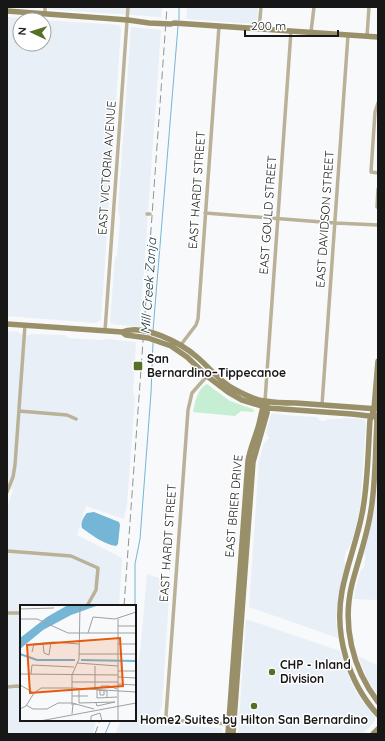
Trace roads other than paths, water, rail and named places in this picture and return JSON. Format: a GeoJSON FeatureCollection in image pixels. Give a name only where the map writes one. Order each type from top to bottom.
{"type":"FeatureCollection","features":[{"type":"Feature","properties":{"kind":"main road"},"geometry":{"type":"LineString","coordinates":[[7,11],[20,12]]}},
{"type":"Feature","properties":{"kind":"main road"},"geometry":{"type":"LineString","coordinates":[[52,15],[140,21],[172,21],[174,23],[183,24],[378,37]]}},
{"type":"Feature","properties":{"kind":"main road"},"geometry":{"type":"LineString","coordinates":[[7,324],[122,332],[126,335],[158,335],[179,348],[195,364],[234,396],[265,405],[375,417]]}},
{"type":"Feature","properties":{"kind":"main road"},"geometry":{"type":"LineString","coordinates":[[148,335],[179,348]]}},
{"type":"Feature","properties":{"kind":"main road"},"geometry":{"type":"LineString","coordinates":[[378,361],[371,515],[351,590],[348,621],[350,641],[356,662],[363,678],[378,702]]}},
{"type":"Feature","properties":{"kind":"main road"},"geometry":{"type":"LineString","coordinates":[[265,405],[322,405],[376,409]]}},
{"type":"Feature","properties":{"kind":"main road","name":"EAST BRIER DRIVE"},"geometry":{"type":"LineString","coordinates":[[228,734],[231,724],[249,452],[265,405]]}},
{"type":"Feature","properties":{"kind":"main road"},"geometry":{"type":"LineString","coordinates":[[375,417],[370,420],[363,512],[342,590],[340,621],[345,655],[352,675],[364,697],[378,715]]}},
{"type":"Feature","properties":{"kind":"main road","name":"EAST BRIER DRIVE"},"geometry":{"type":"LineString","coordinates":[[231,724],[233,734]]}},
{"type":"Feature","properties":{"kind":"main road"},"geometry":{"type":"LineString","coordinates":[[373,734],[378,729]]}},
{"type":"Feature","properties":{"kind":"street","name":"EAST VICTORIA AVENUE"},"geometry":{"type":"LineString","coordinates":[[105,331],[128,7]]}},
{"type":"Feature","properties":{"kind":"street"},"geometry":{"type":"LineString","coordinates":[[259,28],[261,7]]}},
{"type":"Feature","properties":{"kind":"street"},"geometry":{"type":"LineString","coordinates":[[311,32],[314,7]]}},
{"type":"Feature","properties":{"kind":"street"},"geometry":{"type":"LineString","coordinates":[[367,36],[369,7]]}},
{"type":"Feature","properties":{"kind":"street","name":"EAST HARDT STREET"},"geometry":{"type":"LineString","coordinates":[[179,348],[197,322],[219,26]]}},
{"type":"Feature","properties":{"kind":"street","name":"EAST GOULD STREET"},"geometry":{"type":"LineString","coordinates":[[265,405],[291,31]]}},
{"type":"Feature","properties":{"kind":"street","name":"EAST DAVIDSON STREET"},"geometry":{"type":"LineString","coordinates":[[322,405],[348,35]]}},
{"type":"Feature","properties":{"kind":"street"},"geometry":{"type":"LineString","coordinates":[[378,103],[375,112],[371,172],[378,173]]}},
{"type":"Feature","properties":{"kind":"street"},"geometry":{"type":"LineString","coordinates":[[378,189],[378,207]]}},
{"type":"Feature","properties":{"kind":"street"},"geometry":{"type":"LineString","coordinates":[[205,213],[378,225]]}},
{"type":"Feature","properties":{"kind":"street"},"geometry":{"type":"LineString","coordinates":[[7,492],[14,472],[25,325]]}},
{"type":"Feature","properties":{"kind":"street","name":"EAST HARDT STREET"},"geometry":{"type":"LineString","coordinates":[[209,374],[192,393],[188,410],[166,718],[231,724]]}},
{"type":"Feature","properties":{"kind":"street"},"geometry":{"type":"LineString","coordinates":[[19,411],[67,415],[76,419]]}},
{"type":"Feature","properties":{"kind":"street"},"geometry":{"type":"LineString","coordinates":[[7,551],[74,557],[98,568],[96,590],[88,605]]}},
{"type":"Feature","properties":{"kind":"street"},"geometry":{"type":"LineString","coordinates":[[7,613],[20,613]]}},
{"type":"Feature","properties":{"kind":"street"},"geometry":{"type":"LineString","coordinates":[[7,687],[20,687]]}},
{"type":"Feature","properties":{"kind":"water"},"geometry":{"type":"Polygon","coordinates":[[[94,512],[119,522],[118,544],[116,546],[102,541],[82,528],[82,522],[86,514],[94,512]]]}},
{"type":"Feature","properties":{"kind":"waterway","name":"Mill Creek Zanja"},"geometry":{"type":"LineString","coordinates":[[179,7],[179,20]]}},
{"type":"Feature","properties":{"kind":"waterway","name":"Mill Creek Zanja"},"geometry":{"type":"LineString","coordinates":[[153,331],[178,26]]}},
{"type":"Feature","properties":{"kind":"waterway","name":"Mill Creek Zanja"},"geometry":{"type":"LineString","coordinates":[[135,605],[135,564],[140,539],[151,393],[153,343]]}},
{"type":"Feature","properties":{"kind":"waterway","name":"Mill Creek Zanja"},"geometry":{"type":"LineString","coordinates":[[105,734],[111,721]]}},
{"type":"Feature","properties":{"kind":"railway"},"geometry":{"type":"LineString","coordinates":[[124,605],[167,7]]}},
{"type":"Feature","properties":{"kind":"railway"},"geometry":{"type":"LineString","coordinates":[[95,734],[100,721]]}},
{"type":"Feature","properties":{"kind":"place","name":"San Bernardino–Tippecanoe"},"geometry":{"type":"Point","coordinates":[138,366]}},
{"type":"Feature","properties":{"kind":"place","name":"CHP - Inland Division"},"geometry":{"type":"Point","coordinates":[272,672]}},
{"type":"Feature","properties":{"kind":"place","name":"Home2 Suites by Hilton San Bernardino"},"geometry":{"type":"Point","coordinates":[254,706]}}]}
